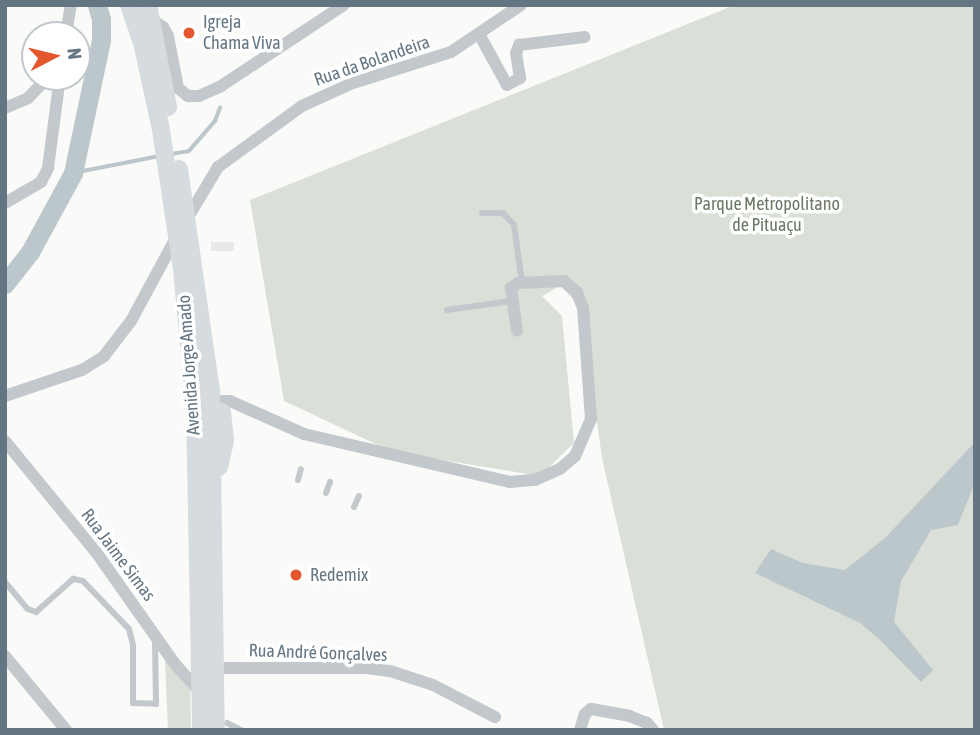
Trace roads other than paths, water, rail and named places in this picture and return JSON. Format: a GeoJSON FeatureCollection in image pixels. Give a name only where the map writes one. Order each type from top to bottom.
{"type":"FeatureCollection","features":[{"type":"Feature","properties":{"kind":"main road","name":"Avenida Jorge Amado"},"geometry":{"type":"LineString","coordinates":[[129,5],[167,128]]}},
{"type":"Feature","properties":{"kind":"main road","name":"Avenida Jorge Amado"},"geometry":{"type":"LineString","coordinates":[[150,12],[175,183],[177,236],[187,269]]}},
{"type":"Feature","properties":{"kind":"main road","name":"Avenida Jorge Amado"},"geometry":{"type":"LineString","coordinates":[[175,183],[187,219],[187,269],[213,480],[215,703],[228,728]]}},
{"type":"Feature","properties":{"kind":"main road","name":"Avenida Jorge Amado"},"geometry":{"type":"LineString","coordinates":[[201,377],[201,730]]}},
{"type":"Feature","properties":{"kind":"main road"},"geometry":{"type":"LineString","coordinates":[[201,377],[215,379],[225,401],[225,450],[213,480]]}},
{"type":"Feature","properties":{"kind":"street"},"geometry":{"type":"LineString","coordinates":[[150,12],[167,36],[178,88],[188,96],[199,96],[221,86],[344,5]]}},
{"type":"Feature","properties":{"kind":"street","name":"Rua da Bolandeira"},"geometry":{"type":"LineString","coordinates":[[187,219],[218,167],[302,106],[350,84],[451,52],[521,5]]}},
{"type":"Feature","properties":{"kind":"street"},"geometry":{"type":"LineString","coordinates":[[479,34],[506,85],[520,78],[516,53],[519,45],[585,37]]}},
{"type":"Feature","properties":{"kind":"street"},"geometry":{"type":"LineString","coordinates":[[5,108],[28,98],[35,91]]}},
{"type":"Feature","properties":{"kind":"street"},"geometry":{"type":"LineString","coordinates":[[5,203],[41,182],[48,168],[58,91]]}},
{"type":"Feature","properties":{"kind":"street"},"geometry":{"type":"LineString","coordinates":[[5,396],[82,370],[104,356],[131,321],[177,236]]}},
{"type":"Feature","properties":{"kind":"street"},"geometry":{"type":"LineString","coordinates":[[225,401],[304,435],[510,482],[536,480],[560,469],[575,456],[591,419],[583,308],[577,292],[564,281],[522,283],[511,288],[517,331]]}},
{"type":"Feature","properties":{"kind":"street","name":"Rua Jaime Simas"},"geometry":{"type":"LineString","coordinates":[[5,441],[96,552],[174,664],[200,692]]}},
{"type":"Feature","properties":{"kind":"street"},"geometry":{"type":"LineString","coordinates":[[5,656],[65,730]]}},
{"type":"Feature","properties":{"kind":"street","name":"Rua André Gonçalves"},"geometry":{"type":"LineString","coordinates":[[214,668],[366,668],[390,671],[433,685],[495,717]]}},
{"type":"Feature","properties":{"kind":"street"},"geometry":{"type":"LineString","coordinates":[[580,730],[585,714],[591,709],[629,716],[647,723],[653,730]]}},
{"type":"Feature","properties":{"kind":"lane"},"geometry":{"type":"LineString","coordinates":[[482,213],[503,213],[514,225],[522,283]]}},
{"type":"Feature","properties":{"kind":"lane"},"geometry":{"type":"LineString","coordinates":[[447,310],[511,300]]}},
{"type":"Feature","properties":{"kind":"lane"},"geometry":{"type":"LineString","coordinates":[[298,480],[301,470]]}},
{"type":"Feature","properties":{"kind":"lane"},"geometry":{"type":"LineString","coordinates":[[326,493],[330,482]]}},
{"type":"Feature","properties":{"kind":"lane"},"geometry":{"type":"LineString","coordinates":[[354,507],[359,496]]}},
{"type":"Feature","properties":{"kind":"lane"},"geometry":{"type":"LineString","coordinates":[[5,582],[28,610],[36,612],[73,579],[83,581],[129,629],[133,645],[133,703],[156,704],[155,635]]}},
{"type":"Feature","properties":{"kind":"waterway"},"geometry":{"type":"LineString","coordinates":[[5,284],[30,252],[73,173],[101,40],[101,19],[97,5]]}},
{"type":"Feature","properties":{"kind":"waterway"},"geometry":{"type":"LineString","coordinates":[[171,154],[189,151],[215,121],[220,108]]}},
{"type":"Feature","properties":{"kind":"waterway"},"geometry":{"type":"LineString","coordinates":[[73,173],[160,156]]}},
{"type":"Feature","properties":{"kind":"place","name":"Igreja Chama Viva"},"geometry":{"type":"Point","coordinates":[189,33]}},
{"type":"Feature","properties":{"kind":"place","name":"Redemix"},"geometry":{"type":"Point","coordinates":[296,575]}},
{"type":"Feature","properties":{"kind":"park label","name":"Parque Metropolitano de Pituaçu"},"geometry":{"type":"Point","coordinates":[767,215]}}]}
